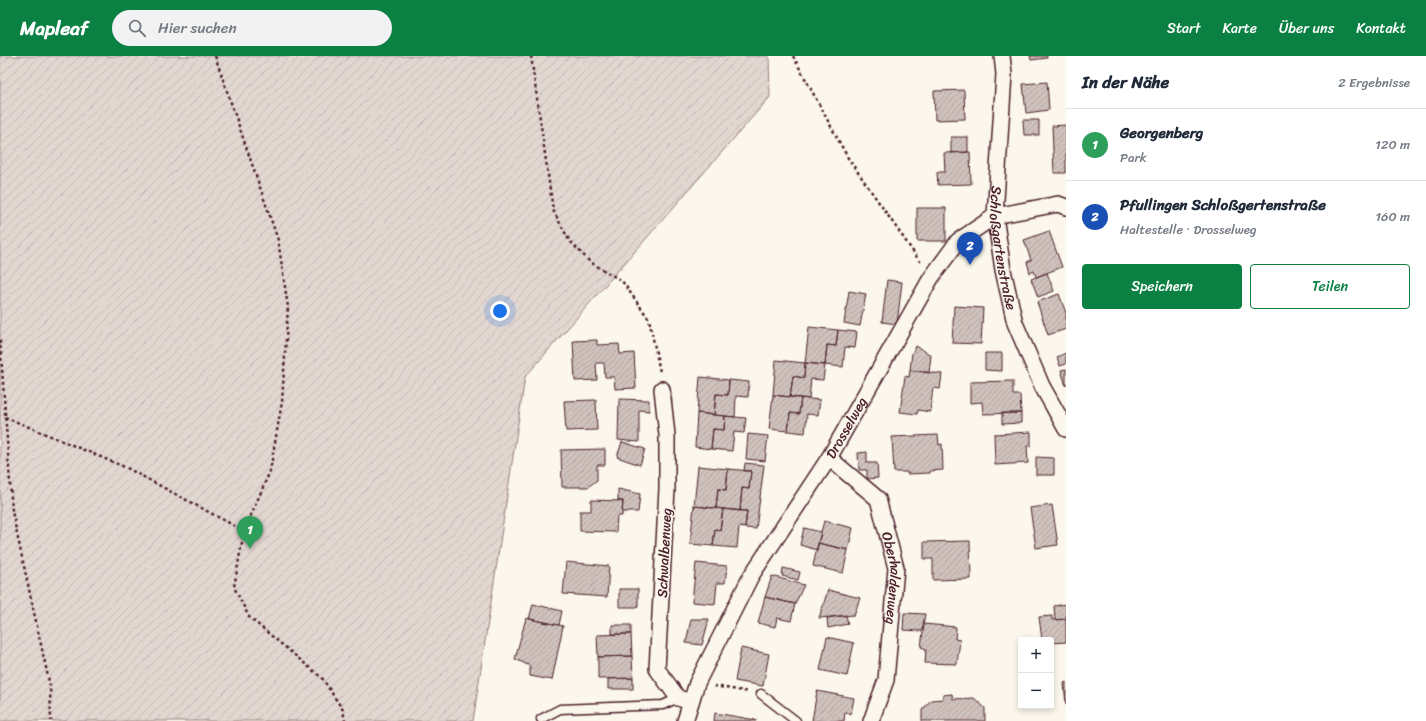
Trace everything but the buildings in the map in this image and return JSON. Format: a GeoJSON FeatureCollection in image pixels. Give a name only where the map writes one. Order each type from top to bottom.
{"type":"FeatureCollection","features":[{"type":"Feature","properties":{"kind":"street","name":"Schloßgartenstraße"},"geometry":{"type":"LineString","coordinates":[[1002,56],[1004,74],[995,216],[1004,270],[1015,323],[1042,386],[1066,429]]}},
{"type":"Feature","properties":{"kind":"street","name":"Drosselweg"},"geometry":{"type":"LineString","coordinates":[[685,721],[684,700],[697,683],[751,576],[829,458],[931,278],[958,241],[995,216],[1058,204],[1066,207]]}},
{"type":"Feature","properties":{"kind":"street","name":"Schwalbenweg"},"geometry":{"type":"LineString","coordinates":[[662,388],[667,435],[667,489],[657,669],[684,700]]}},
{"type":"Feature","properties":{"kind":"street","name":"Oberhaldenweg"},"geometry":{"type":"LineString","coordinates":[[829,458],[878,499],[896,568],[886,680],[872,721]]}},
{"type":"Feature","properties":{"kind":"lane"},"geometry":{"type":"LineString","coordinates":[[761,694],[796,721]]}},
{"type":"Feature","properties":{"kind":"lane"},"geometry":{"type":"LineString","coordinates":[[541,719],[560,709],[663,705],[684,700]]}},
{"type":"Feature","properties":{"kind":"path"},"geometry":{"type":"LineString","coordinates":[[215,56],[278,240],[288,307],[282,402],[270,472],[244,531],[234,587],[249,617],[322,678],[342,710],[345,721]]}},
{"type":"Feature","properties":{"kind":"path"},"geometry":{"type":"LineString","coordinates":[[531,56],[553,210],[569,240],[590,262],[622,281],[649,320],[662,388]]}},
{"type":"Feature","properties":{"kind":"path"},"geometry":{"type":"LineString","coordinates":[[793,56],[848,158],[931,278]]}},
{"type":"Feature","properties":{"kind":"path"},"geometry":{"type":"LineString","coordinates":[[0,340],[12,512],[50,686],[51,721]]}},
{"type":"Feature","properties":{"kind":"path"},"geometry":{"type":"LineString","coordinates":[[5,417],[127,468],[244,531]]}},
{"type":"Feature","properties":{"kind":"path"},"geometry":{"type":"LineString","coordinates":[[712,686],[761,694]]}},
{"type":"Feature","properties":{"kind":"shaded area"},"geometry":{"type":"Polygon","coordinates":[[[0,56],[769,56],[770,97],[525,377],[473,721],[0,721],[0,56]]]}},
{"type":"Feature","properties":{"kind":"place","name":"Pfullingen Schloßgertenstraße"},"geometry":{"type":"Point","coordinates":[970,265]}},
{"type":"Feature","properties":{"kind":"place","name":"Georgenberg"},"geometry":{"type":"Point","coordinates":[250,549]}}]}
